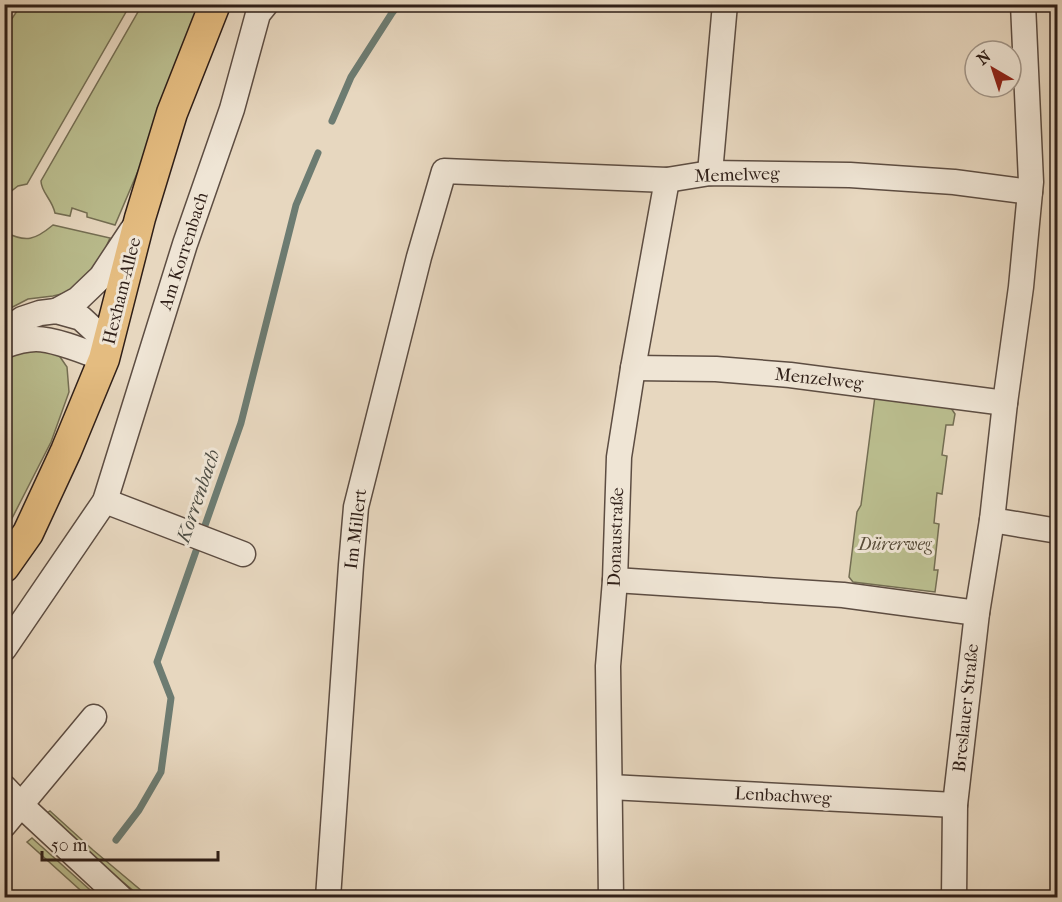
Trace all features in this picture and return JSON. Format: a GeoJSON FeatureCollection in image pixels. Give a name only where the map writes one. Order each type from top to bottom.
{"type":"FeatureCollection","features":[{"type":"Feature","properties":{"kind":"main road","name":"Hexham-Allee"},"geometry":{"type":"LineString","coordinates":[[4,567],[28,533],[66,451],[106,354],[140,218],[172,113],[214,4]]}},
{"type":"Feature","properties":{"kind":"street","name":"Am Korrenbach"},"geometry":{"type":"LineString","coordinates":[[4,649],[105,501],[185,244],[232,109],[258,14],[266,4]]}},
{"type":"Feature","properties":{"kind":"street"},"geometry":{"type":"LineString","coordinates":[[710,173],[725,4]]}},
{"type":"Feature","properties":{"kind":"street","name":"Breslauer Straße"},"geometry":{"type":"LineString","coordinates":[[954,897],[955,805],[976,613],[992,520],[1021,287],[1031,182],[1023,4]]}},
{"type":"Feature","properties":{"kind":"street","name":"Memelweg"},"geometry":{"type":"LineString","coordinates":[[444,171],[667,180],[710,173],[850,175],[954,182],[1030,192]]}},
{"type":"Feature","properties":{"kind":"street","name":"Im Millert"},"geometry":{"type":"LineString","coordinates":[[328,897],[356,507],[419,256],[444,171]]}},
{"type":"Feature","properties":{"kind":"street","name":"Donaustraße"},"geometry":{"type":"LineString","coordinates":[[611,897],[609,666],[615,580],[619,457],[667,180]]}},
{"type":"Feature","properties":{"kind":"street"},"geometry":{"type":"LineString","coordinates":[[4,332],[22,319],[56,311],[78,299],[101,277],[140,218]]}},
{"type":"Feature","properties":{"kind":"street"},"geometry":{"type":"LineString","coordinates":[[56,311],[81,318],[94,330],[106,354]]}},
{"type":"Feature","properties":{"kind":"street"},"geometry":{"type":"LineString","coordinates":[[4,346],[38,338],[106,354]]}},
{"type":"Feature","properties":{"kind":"street","name":"Menzelweg"},"geometry":{"type":"LineString","coordinates":[[633,368],[716,369],[790,375],[1005,402]]}},
{"type":"Feature","properties":{"kind":"street"},"geometry":{"type":"LineString","coordinates":[[105,501],[243,554]]}},
{"type":"Feature","properties":{"kind":"street"},"geometry":{"type":"LineString","coordinates":[[992,520],[1058,531]]}},
{"type":"Feature","properties":{"kind":"street"},"geometry":{"type":"LineString","coordinates":[[615,580],[843,595],[976,613]]}},
{"type":"Feature","properties":{"kind":"street"},"geometry":{"type":"LineString","coordinates":[[4,825],[94,717]]}},
{"type":"Feature","properties":{"kind":"street","name":"Lenbachweg"},"geometry":{"type":"LineString","coordinates":[[610,786],[955,805]]}},
{"type":"Feature","properties":{"kind":"street"},"geometry":{"type":"LineString","coordinates":[[4,787],[21,806],[121,897]]}},
{"type":"Feature","properties":{"kind":"green space"},"geometry":{"type":"Polygon","coordinates":[[[21,5],[130,5],[27,184],[18,186],[5,196],[5,29],[21,5]]]}},
{"type":"Feature","properties":{"kind":"green space"},"geometry":{"type":"Polygon","coordinates":[[[144,5],[200,5],[150,143],[115,225],[87,217],[87,213],[72,208],[70,216],[55,213],[41,181],[144,5]]]}},
{"type":"Feature","properties":{"kind":"green space"},"geometry":{"type":"Polygon","coordinates":[[[53,225],[110,238],[99,263],[70,292],[28,299],[5,311],[4,233],[25,239],[41,234],[53,225]]]}},
{"type":"Feature","properties":{"kind":"green space"},"geometry":{"type":"Polygon","coordinates":[[[38,347],[58,354],[67,367],[69,392],[51,442],[5,532],[5,359],[20,348],[38,347]]]}},
{"type":"Feature","properties":{"kind":"green space","name":"Dürerweg"},"geometry":{"type":"Polygon","coordinates":[[[875,396],[951,408],[955,414],[953,425],[946,425],[942,455],[947,456],[942,494],[937,493],[934,523],[939,524],[934,570],[938,570],[935,592],[853,582],[849,577],[875,396]]]}},
{"type":"Feature","properties":{"kind":"green space"},"geometry":{"type":"Polygon","coordinates":[[[50,811],[149,897],[141,897],[89,854],[47,813],[50,811]]]}},
{"type":"Feature","properties":{"kind":"green space"},"geometry":{"type":"Polygon","coordinates":[[[32,838],[98,897],[88,897],[27,842],[32,838]]]}},
{"type":"Feature","properties":{"kind":"waterway","name":"Korrenbach"},"geometry":{"type":"LineString","coordinates":[[332,121],[351,77],[399,4]]}},
{"type":"Feature","properties":{"kind":"waterway","name":"Korrenbach"},"geometry":{"type":"LineString","coordinates":[[116,840],[139,810],[161,772],[171,698],[157,662],[241,423],[296,205],[318,153]]}}]}
